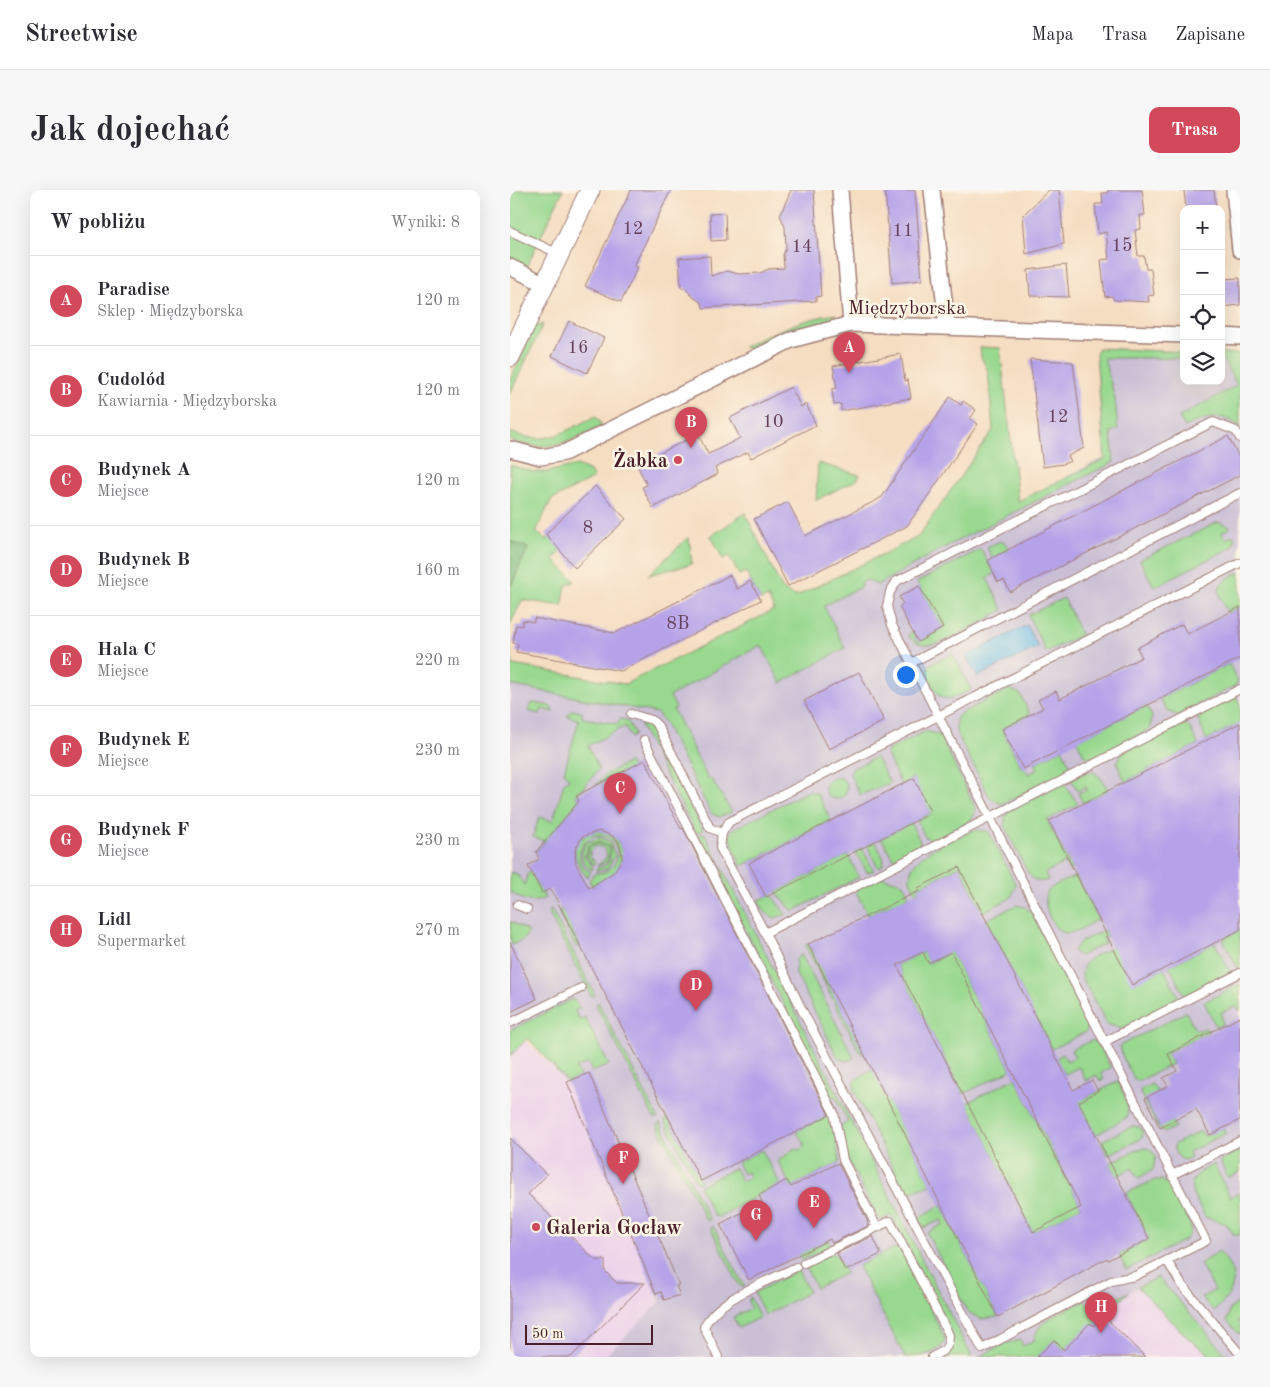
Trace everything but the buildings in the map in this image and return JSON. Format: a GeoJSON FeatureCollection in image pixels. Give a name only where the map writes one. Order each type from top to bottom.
{"type":"FeatureCollection","features":[{"type":"Feature","properties":{"kind":"street"},"geometry":{"type":"LineString","coordinates":[[510,357],[590,190]]}},
{"type":"Feature","properties":{"kind":"street"},"geometry":{"type":"LineString","coordinates":[[840,190],[851,324]]}},
{"type":"Feature","properties":{"kind":"street"},"geometry":{"type":"LineString","coordinates":[[932,190],[947,326]]}},
{"type":"Feature","properties":{"kind":"street"},"geometry":{"type":"LineString","coordinates":[[1234,190],[1240,250]]}},
{"type":"Feature","properties":{"kind":"street"},"geometry":{"type":"LineString","coordinates":[[510,267],[545,284]]}},
{"type":"Feature","properties":{"kind":"street","name":"Międzyborska"},"geometry":{"type":"LineString","coordinates":[[510,449],[541,457],[564,453],[791,340],[851,324],[1180,335]]}},
{"type":"Feature","properties":{"kind":"street"},"geometry":{"type":"LineString","coordinates":[[1225,336],[1240,337]]}},
{"type":"Feature","properties":{"kind":"lane"},"geometry":{"type":"LineString","coordinates":[[510,231],[559,254]]}},
{"type":"Feature","properties":{"kind":"lane"},"geometry":{"type":"LineString","coordinates":[[1240,438],[1236,431],[1213,422],[897,581],[890,592],[887,606],[892,625],[914,662],[939,714],[990,818],[1174,1174],[1206,1241],[1134,1276],[1111,1281],[982,1349],[803,1012],[765,933],[720,848],[722,832],[729,822],[939,714],[1240,563]]}},
{"type":"Feature","properties":{"kind":"lane"},"geometry":{"type":"LineString","coordinates":[[914,662],[1240,493]]}},
{"type":"Feature","properties":{"kind":"lane"},"geometry":{"type":"LineString","coordinates":[[765,933],[1240,689]]}},
{"type":"Feature","properties":{"kind":"lane"},"geometry":{"type":"LineString","coordinates":[[631,714],[652,720],[658,726],[710,828],[722,832]]}},
{"type":"Feature","properties":{"kind":"lane"},"geometry":{"type":"LineString","coordinates":[[644,740],[834,1113],[843,1160],[877,1227]]}},
{"type":"Feature","properties":{"kind":"lane"},"geometry":{"type":"LineString","coordinates":[[517,906],[527,909]]}},
{"type":"Feature","properties":{"kind":"lane"},"geometry":{"type":"LineString","coordinates":[[1106,1042],[1240,973]]}},
{"type":"Feature","properties":{"kind":"lane"},"geometry":{"type":"LineString","coordinates":[[510,1023],[581,988]]}},
{"type":"Feature","properties":{"kind":"lane"},"geometry":{"type":"LineString","coordinates":[[1174,1174],[1240,1141]]}},
{"type":"Feature","properties":{"kind":"lane"},"geometry":{"type":"LineString","coordinates":[[718,1357],[704,1327],[707,1319],[720,1306],[890,1221],[949,1335],[949,1345],[945,1351],[932,1357]]}},
{"type":"Feature","properties":{"kind":"lane"},"geometry":{"type":"LineString","coordinates":[[1167,1261],[1182,1286],[1240,1354]]}},
{"type":"Feature","properties":{"kind":"shaded area"},"geometry":{"type":"Polygon","coordinates":[[[1098,348],[1180,352],[1180,385],[1225,385],[1225,353],[1240,354],[1240,1357],[1228,1357],[1158,1277],[1002,1357],[604,1357],[660,1302],[567,1083],[528,1038],[510,1034],[510,682],[633,704],[686,671],[1104,459],[1096,355],[1098,348]]]}},
{"type":"Feature","properties":{"kind":"shaded area"},"geometry":{"type":"Polygon","coordinates":[[[525,1040],[567,1082],[660,1303],[604,1357],[510,1357],[510,1056],[525,1040]]]}},
{"type":"Feature","properties":{"kind":"shaded area"},"geometry":{"type":"Polygon","coordinates":[[[1158,1277],[1228,1357],[1002,1357],[1158,1277]]]}},
{"type":"Feature","properties":{"kind":"green space"},"geometry":{"type":"Polygon","coordinates":[[[510,190],[563,190],[526,268],[510,260],[510,190]]]}},
{"type":"Feature","properties":{"kind":"green space"},"geometry":{"type":"Polygon","coordinates":[[[837,314],[829,321],[789,333],[752,350],[743,347],[800,322],[837,314]]]}},
{"type":"Feature","properties":{"kind":"green space"},"geometry":{"type":"Polygon","coordinates":[[[543,324],[510,394],[510,380],[535,327],[543,324]]]}},
{"type":"Feature","properties":{"kind":"green space"},"geometry":{"type":"Polygon","coordinates":[[[980,347],[1000,348],[1018,501],[1105,459],[1096,355],[1098,348],[1180,352],[1180,358],[1104,358],[1115,399],[1118,429],[1111,432],[1114,462],[945,547],[877,585],[868,580],[861,583],[862,586],[824,606],[845,648],[781,683],[761,645],[670,696],[676,708],[673,709],[708,779],[712,780],[732,812],[719,817],[711,813],[664,722],[657,713],[510,685],[510,652],[513,665],[625,684],[774,610],[768,597],[761,600],[746,572],[739,575],[729,556],[723,559],[711,536],[745,513],[782,588],[790,594],[797,596],[918,537],[993,430],[988,371],[981,357],[980,347]]]}},
{"type":"Feature","properties":{"kind":"green space"},"geometry":{"type":"Polygon","coordinates":[[[1225,353],[1240,354],[1240,427],[1226,419],[1213,418],[1185,427],[1179,417],[1237,385],[1225,364],[1225,353]]]}},
{"type":"Feature","properties":{"kind":"green space"},"geometry":{"type":"Polygon","coordinates":[[[596,416],[602,426],[569,441],[546,446],[534,446],[510,440],[510,432],[535,438],[554,436],[596,416]]]}},
{"type":"Feature","properties":{"kind":"green space"},"geometry":{"type":"Polygon","coordinates":[[[818,463],[860,475],[857,480],[816,500],[818,463]]]}},
{"type":"Feature","properties":{"kind":"green space"},"geometry":{"type":"Polygon","coordinates":[[[510,465],[534,472],[547,472],[577,465],[589,470],[594,478],[551,500],[536,532],[547,540],[549,537],[562,551],[553,559],[575,581],[566,586],[562,606],[522,600],[510,625],[510,588],[528,548],[510,541],[510,465]]]}},
{"type":"Feature","properties":{"kind":"green space"},"geometry":{"type":"Polygon","coordinates":[[[1218,522],[1229,526],[1230,528],[1222,532],[1225,539],[1233,535],[1235,540],[1232,547],[1154,587],[1140,560],[1218,522]]]}},
{"type":"Feature","properties":{"kind":"green space"},"geometry":{"type":"Polygon","coordinates":[[[689,537],[692,564],[648,575],[689,537]]]}},
{"type":"Feature","properties":{"kind":"green space"},"geometry":{"type":"Polygon","coordinates":[[[510,541],[528,548],[510,588],[510,541]]]}},
{"type":"Feature","properties":{"kind":"green space"},"geometry":{"type":"Polygon","coordinates":[[[1001,541],[1009,549],[992,558],[987,547],[1001,541]]]}},
{"type":"Feature","properties":{"kind":"green space"},"geometry":{"type":"Polygon","coordinates":[[[981,549],[991,568],[996,566],[999,571],[987,578],[1003,610],[936,644],[923,645],[917,643],[908,636],[912,631],[918,642],[943,628],[917,582],[981,549]]]}},
{"type":"Feature","properties":{"kind":"green space"},"geometry":{"type":"Polygon","coordinates":[[[1240,572],[1240,607],[1228,613],[1221,598],[1219,588],[1225,580],[1240,572]]]}},
{"type":"Feature","properties":{"kind":"green space"},"geometry":{"type":"Polygon","coordinates":[[[1064,598],[1081,635],[1046,652],[1028,615],[1064,598]]]}},
{"type":"Feature","properties":{"kind":"green space"},"geometry":{"type":"Polygon","coordinates":[[[952,654],[971,690],[947,699],[942,698],[934,689],[926,672],[930,664],[952,654]]]}},
{"type":"Feature","properties":{"kind":"green space"},"geometry":{"type":"Polygon","coordinates":[[[1229,664],[1238,681],[1235,686],[1177,715],[1167,711],[1160,699],[1229,664]]]}},
{"type":"Feature","properties":{"kind":"green space"},"geometry":{"type":"Polygon","coordinates":[[[1010,689],[1020,694],[1030,714],[1002,729],[1022,769],[1025,768],[1028,774],[1038,769],[1035,763],[1062,749],[1071,767],[1069,771],[1001,804],[990,798],[956,732],[956,719],[961,713],[1010,689]]]}},
{"type":"Feature","properties":{"kind":"green space"},"geometry":{"type":"Polygon","coordinates":[[[1235,695],[1240,704],[1240,723],[1206,740],[1197,716],[1235,695]]]}},
{"type":"Feature","properties":{"kind":"green space"},"geometry":{"type":"Polygon","coordinates":[[[531,704],[550,706],[554,712],[542,709],[540,714],[528,711],[531,704]]]}},
{"type":"Feature","properties":{"kind":"green space"},"geometry":{"type":"Polygon","coordinates":[[[1146,706],[1152,716],[1150,729],[1094,758],[1085,757],[1077,741],[1146,706]]]}},
{"type":"Feature","properties":{"kind":"green space"},"geometry":{"type":"Polygon","coordinates":[[[572,710],[582,712],[582,718],[618,724],[620,719],[627,720],[635,734],[631,738],[625,726],[588,746],[599,769],[576,796],[579,801],[536,852],[544,841],[533,837],[539,817],[553,821],[564,783],[569,779],[564,772],[579,720],[567,716],[572,710]]]}},
{"type":"Feature","properties":{"kind":"green space"},"geometry":{"type":"Polygon","coordinates":[[[1183,723],[1189,726],[1198,744],[1125,782],[1117,763],[1122,753],[1183,723]]]}},
{"type":"Feature","properties":{"kind":"green space"},"geometry":{"type":"Polygon","coordinates":[[[646,724],[651,728],[703,830],[696,833],[641,727],[641,725],[646,724]]]}},
{"type":"Feature","properties":{"kind":"green space"},"geometry":{"type":"Polygon","coordinates":[[[926,731],[940,735],[976,809],[973,818],[968,822],[933,841],[925,837],[917,820],[931,813],[913,778],[901,785],[887,755],[888,750],[926,731]]]}},
{"type":"Feature","properties":{"kind":"green space"},"geometry":{"type":"Polygon","coordinates":[[[876,757],[890,783],[860,795],[850,774],[852,769],[876,757]]]}},
{"type":"Feature","properties":{"kind":"green space"},"geometry":{"type":"Polygon","coordinates":[[[629,762],[632,767],[595,786],[606,774],[629,762]]]}},
{"type":"Feature","properties":{"kind":"green space"},"geometry":{"type":"Polygon","coordinates":[[[1094,772],[1101,778],[1108,790],[1083,803],[1078,793],[1087,790],[1086,786],[1078,791],[1071,779],[1083,773],[1094,772]]]}},
{"type":"Feature","properties":{"kind":"green space"},"geometry":{"type":"Polygon","coordinates":[[[836,777],[844,780],[847,788],[844,796],[836,799],[828,796],[825,788],[828,780],[836,777]]]}},
{"type":"Feature","properties":{"kind":"green space"},"geometry":{"type":"Polygon","coordinates":[[[1064,783],[1078,804],[1047,820],[1072,869],[1069,870],[1065,863],[1045,873],[1048,880],[1036,881],[1028,873],[1005,827],[1005,817],[1009,811],[1064,783]]]}},
{"type":"Feature","properties":{"kind":"green space"},"geometry":{"type":"Polygon","coordinates":[[[808,791],[817,793],[831,821],[741,866],[729,836],[733,829],[808,791]]]}},
{"type":"Feature","properties":{"kind":"green space"},"geometry":{"type":"Polygon","coordinates":[[[911,823],[920,841],[919,846],[899,858],[893,858],[881,838],[911,823]]]}},
{"type":"Feature","properties":{"kind":"green space"},"geometry":{"type":"Polygon","coordinates":[[[977,830],[987,831],[990,834],[1016,885],[1011,898],[983,912],[960,866],[918,887],[920,891],[916,892],[910,878],[916,862],[943,843],[977,830]]]}},
{"type":"Feature","properties":{"kind":"green space"},"geometry":{"type":"Polygon","coordinates":[[[596,831],[603,832],[614,838],[621,849],[622,855],[618,868],[592,886],[589,880],[595,873],[610,869],[615,863],[617,854],[612,841],[604,836],[596,835],[589,838],[580,851],[580,859],[583,866],[591,872],[587,877],[578,863],[575,850],[581,839],[596,831]]]}},
{"type":"Feature","properties":{"kind":"green space"},"geometry":{"type":"Polygon","coordinates":[[[704,833],[972,1357],[939,1357],[950,1348],[952,1334],[892,1215],[883,1219],[878,1218],[847,1158],[841,1126],[848,1122],[835,1096],[831,1098],[698,836],[704,833]]]}},
{"type":"Feature","properties":{"kind":"green space"},"geometry":{"type":"Polygon","coordinates":[[[600,837],[610,842],[615,856],[607,869],[596,871],[597,868],[605,866],[610,860],[610,847],[599,841],[588,846],[585,857],[593,867],[592,870],[585,865],[582,851],[586,843],[600,837]]]}},
{"type":"Feature","properties":{"kind":"green space"},"geometry":{"type":"Polygon","coordinates":[[[875,841],[884,859],[883,865],[878,868],[867,845],[875,841]]]}},
{"type":"Feature","properties":{"kind":"green space"},"geometry":{"type":"Polygon","coordinates":[[[595,843],[606,845],[610,851],[607,862],[597,866],[605,859],[607,854],[603,847],[595,846],[590,852],[590,857],[595,862],[594,865],[587,857],[589,847],[595,843]]]}},
{"type":"Feature","properties":{"kind":"green space"},"geometry":{"type":"Polygon","coordinates":[[[862,848],[874,871],[867,872],[855,852],[862,848]]]}},
{"type":"Feature","properties":{"kind":"green space"},"geometry":{"type":"Polygon","coordinates":[[[848,855],[859,877],[793,911],[776,892],[848,855]]]}},
{"type":"Feature","properties":{"kind":"green space"},"geometry":{"type":"Polygon","coordinates":[[[510,872],[517,874],[524,885],[528,873],[531,872],[545,898],[527,901],[510,892],[510,872]]]}},
{"type":"Feature","properties":{"kind":"green space"},"geometry":{"type":"Polygon","coordinates":[[[1076,876],[1098,919],[1070,933],[1061,932],[1052,923],[1049,916],[1046,896],[1048,891],[1054,886],[1076,876]]]}},
{"type":"Feature","properties":{"kind":"green space"},"geometry":{"type":"Polygon","coordinates":[[[881,877],[903,883],[909,896],[868,915],[855,890],[881,877]]]}},
{"type":"Feature","properties":{"kind":"green space"},"geometry":{"type":"Polygon","coordinates":[[[771,894],[786,915],[774,918],[765,912],[758,901],[771,894]]]}},
{"type":"Feature","properties":{"kind":"green space"},"geometry":{"type":"Polygon","coordinates":[[[1016,905],[1025,907],[1031,912],[1088,1023],[1086,1032],[1052,1049],[986,920],[1016,905]]]}},
{"type":"Feature","properties":{"kind":"green space"},"geometry":{"type":"Polygon","coordinates":[[[561,908],[580,946],[576,947],[559,913],[561,908]]]}},
{"type":"Feature","properties":{"kind":"green space"},"geometry":{"type":"Polygon","coordinates":[[[551,909],[595,995],[591,996],[549,914],[551,909]]]}},
{"type":"Feature","properties":{"kind":"green space"},"geometry":{"type":"Polygon","coordinates":[[[510,921],[529,932],[523,940],[511,945],[510,921]]]}},
{"type":"Feature","properties":{"kind":"green space"},"geometry":{"type":"Polygon","coordinates":[[[1104,930],[1108,936],[1103,938],[1105,943],[1080,956],[1073,951],[1080,942],[1104,930]]]}},
{"type":"Feature","properties":{"kind":"green space"},"geometry":{"type":"Polygon","coordinates":[[[1240,930],[1240,968],[1237,967],[1223,939],[1240,930]]]}},
{"type":"Feature","properties":{"kind":"green space"},"geometry":{"type":"Polygon","coordinates":[[[1215,943],[1230,972],[1186,996],[1184,995],[1169,966],[1215,943]]]}},
{"type":"Feature","properties":{"kind":"green space"},"geometry":{"type":"Polygon","coordinates":[[[808,944],[864,1053],[861,1054],[805,945],[808,944]]]}},
{"type":"Feature","properties":{"kind":"green space"},"geometry":{"type":"Polygon","coordinates":[[[1113,947],[1164,969],[1178,996],[1177,1001],[1122,1029],[1107,1024],[1082,978],[1082,971],[1087,962],[1092,958],[1113,947]]]}},
{"type":"Feature","properties":{"kind":"green space"},"geometry":{"type":"Polygon","coordinates":[[[950,950],[1011,1070],[963,1094],[897,965],[923,952],[929,963],[945,955],[950,950]]]}},
{"type":"Feature","properties":{"kind":"green space"},"geometry":{"type":"Polygon","coordinates":[[[801,954],[854,1058],[847,1061],[838,1058],[795,972],[796,960],[801,954]]]}},
{"type":"Feature","properties":{"kind":"green space"},"geometry":{"type":"Polygon","coordinates":[[[1240,984],[1240,1011],[1235,1006],[1221,1013],[1223,1024],[1216,1027],[1204,1002],[1240,984]]]}},
{"type":"Feature","properties":{"kind":"green space"},"geometry":{"type":"Polygon","coordinates":[[[573,999],[580,1008],[575,1010],[579,1020],[585,1017],[609,1065],[592,1072],[588,1063],[576,1068],[580,1077],[567,1082],[528,1038],[510,1056],[510,1030],[573,999]]]}},
{"type":"Feature","properties":{"kind":"green space"},"geometry":{"type":"Polygon","coordinates":[[[598,1002],[658,1118],[654,1118],[596,1005],[598,1002]]]}},
{"type":"Feature","properties":{"kind":"green space"},"geometry":{"type":"Polygon","coordinates":[[[1186,1012],[1194,1028],[1199,1030],[1206,1028],[1209,1031],[1166,1053],[1172,1064],[1139,1081],[1135,1080],[1119,1046],[1186,1012]]]}},
{"type":"Feature","properties":{"kind":"green space"},"geometry":{"type":"Polygon","coordinates":[[[1092,1040],[1098,1043],[1111,1068],[1101,1073],[1104,1079],[1100,1081],[1097,1075],[1086,1081],[1079,1067],[1065,1074],[1056,1058],[1063,1054],[1067,1061],[1075,1057],[1071,1050],[1092,1040]]]}},
{"type":"Feature","properties":{"kind":"green space"},"geometry":{"type":"Polygon","coordinates":[[[872,1069],[931,1185],[906,1194],[854,1090],[855,1080],[872,1069]]]}},
{"type":"Feature","properties":{"kind":"green space"},"geometry":{"type":"Polygon","coordinates":[[[1015,1078],[1081,1207],[1033,1232],[967,1103],[1015,1078]]]}},
{"type":"Feature","properties":{"kind":"green space"},"geometry":{"type":"Polygon","coordinates":[[[1118,1081],[1128,1104],[1127,1117],[1096,1135],[1076,1097],[1086,1098],[1118,1081]]]}},
{"type":"Feature","properties":{"kind":"green space"},"geometry":{"type":"Polygon","coordinates":[[[1152,1084],[1158,1092],[1145,1099],[1159,1127],[1172,1121],[1175,1127],[1165,1132],[1158,1128],[1140,1093],[1141,1089],[1152,1084]]]}},
{"type":"Feature","properties":{"kind":"green space"},"geometry":{"type":"Polygon","coordinates":[[[831,1114],[840,1162],[791,1187],[778,1161],[795,1148],[799,1150],[804,1147],[804,1142],[796,1132],[831,1114]]]}},
{"type":"Feature","properties":{"kind":"green space"},"geometry":{"type":"Polygon","coordinates":[[[668,1118],[701,1181],[697,1183],[665,1121],[668,1118]]]}},
{"type":"Feature","properties":{"kind":"green space"},"geometry":{"type":"Polygon","coordinates":[[[660,1122],[710,1220],[706,1220],[658,1126],[660,1122]]]}},
{"type":"Feature","properties":{"kind":"green space"},"geometry":{"type":"Polygon","coordinates":[[[1133,1126],[1140,1127],[1143,1133],[1141,1139],[1107,1155],[1101,1141],[1133,1126]]]}},
{"type":"Feature","properties":{"kind":"green space"},"geometry":{"type":"Polygon","coordinates":[[[1223,1128],[1226,1133],[1189,1152],[1191,1158],[1183,1160],[1174,1149],[1175,1144],[1201,1131],[1204,1136],[1223,1128]]]}},
{"type":"Feature","properties":{"kind":"green space"},"geometry":{"type":"Polygon","coordinates":[[[1145,1148],[1150,1149],[1156,1156],[1153,1170],[1138,1178],[1132,1168],[1117,1176],[1110,1163],[1145,1148]]]}},
{"type":"Feature","properties":{"kind":"green space"},"geometry":{"type":"Polygon","coordinates":[[[762,1150],[780,1184],[718,1217],[714,1216],[699,1186],[735,1168],[742,1181],[749,1177],[747,1172],[743,1174],[737,1163],[762,1150]]]}},
{"type":"Feature","properties":{"kind":"green space"},"geometry":{"type":"Polygon","coordinates":[[[1240,1150],[1240,1172],[1228,1178],[1220,1161],[1240,1150]]]}},
{"type":"Feature","properties":{"kind":"green space"},"geometry":{"type":"Polygon","coordinates":[[[1214,1164],[1230,1197],[1240,1193],[1240,1235],[1234,1235],[1226,1224],[1205,1217],[1195,1199],[1191,1186],[1193,1181],[1197,1175],[1214,1164]]]}},
{"type":"Feature","properties":{"kind":"green space"},"geometry":{"type":"Polygon","coordinates":[[[1155,1180],[1162,1180],[1170,1185],[1190,1223],[1191,1232],[1185,1240],[1126,1270],[1119,1255],[1149,1239],[1126,1193],[1155,1180]]]}},
{"type":"Feature","properties":{"kind":"green space"},"geometry":{"type":"Polygon","coordinates":[[[941,1205],[998,1317],[980,1319],[967,1311],[927,1233],[943,1224],[941,1220],[924,1228],[919,1218],[941,1205]]]}},
{"type":"Feature","properties":{"kind":"green space"},"geometry":{"type":"Polygon","coordinates":[[[713,1226],[745,1288],[739,1285],[711,1229],[713,1226]]]}},
{"type":"Feature","properties":{"kind":"green space"},"geometry":{"type":"Polygon","coordinates":[[[830,1239],[829,1247],[802,1260],[799,1254],[830,1239]]]}},
{"type":"Feature","properties":{"kind":"green space"},"geometry":{"type":"Polygon","coordinates":[[[898,1248],[944,1336],[945,1342],[937,1350],[927,1354],[905,1357],[858,1266],[892,1249],[898,1248]]]}},
{"type":"Feature","properties":{"kind":"green space"},"geometry":{"type":"Polygon","coordinates":[[[1219,1251],[1230,1268],[1233,1282],[1227,1297],[1214,1311],[1201,1298],[1215,1290],[1200,1264],[1219,1251]]]}},
{"type":"Feature","properties":{"kind":"green space"},"geometry":{"type":"Polygon","coordinates":[[[831,1253],[837,1256],[846,1273],[816,1288],[805,1266],[831,1253]]]}},
{"type":"Feature","properties":{"kind":"green space"},"geometry":{"type":"Polygon","coordinates":[[[798,1270],[809,1292],[765,1315],[754,1293],[798,1270]]]}},
{"type":"Feature","properties":{"kind":"green space"},"geometry":{"type":"Polygon","coordinates":[[[1158,1277],[1228,1357],[1209,1357],[1207,1352],[1190,1340],[1138,1287],[1158,1277]]]}},
{"type":"Feature","properties":{"kind":"green space"},"geometry":{"type":"Polygon","coordinates":[[[1129,1292],[1093,1326],[1090,1324],[1064,1350],[1054,1340],[1037,1357],[979,1357],[1004,1344],[1020,1340],[1023,1346],[1034,1340],[1040,1326],[1046,1321],[1084,1301],[1099,1307],[1129,1292]]]}},
{"type":"Feature","properties":{"kind":"green space"},"geometry":{"type":"Polygon","coordinates":[[[750,1297],[760,1317],[739,1328],[733,1317],[751,1308],[748,1302],[750,1297]]]}},
{"type":"Feature","properties":{"kind":"green space"},"geometry":{"type":"Polygon","coordinates":[[[1240,1301],[1240,1321],[1237,1322],[1240,1325],[1240,1335],[1227,1321],[1230,1309],[1240,1301]]]}},
{"type":"Feature","properties":{"kind":"water"},"geometry":{"type":"Polygon","coordinates":[[[1027,625],[1038,647],[977,677],[966,656],[1027,625]]]}},
{"type":"Feature","properties":{"kind":"place","name":"Paradise"},"geometry":{"type":"Point","coordinates":[849,373]}},
{"type":"Feature","properties":{"kind":"place","name":"Cudolód"},"geometry":{"type":"Point","coordinates":[691,448]}},
{"type":"Feature","properties":{"kind":"place","name":"Żabka"},"geometry":{"type":"Point","coordinates":[678,460]}},
{"type":"Feature","properties":{"kind":"place","name":"Budynek A"},"geometry":{"type":"Point","coordinates":[620,814]}},
{"type":"Feature","properties":{"kind":"place","name":"Budynek B"},"geometry":{"type":"Point","coordinates":[696,1011]}},
{"type":"Feature","properties":{"kind":"place","name":"Budynek E"},"geometry":{"type":"Point","coordinates":[623,1184]}},
{"type":"Feature","properties":{"kind":"place","name":"Galeria Gocław"},"geometry":{"type":"Point","coordinates":[536,1227]}},
{"type":"Feature","properties":{"kind":"place","name":"Hala C"},"geometry":{"type":"Point","coordinates":[814,1228]}},
{"type":"Feature","properties":{"kind":"place","name":"Budynek F"},"geometry":{"type":"Point","coordinates":[756,1241]}},
{"type":"Feature","properties":{"kind":"place","name":"Lidl"},"geometry":{"type":"Point","coordinates":[1101,1333]}}]}
